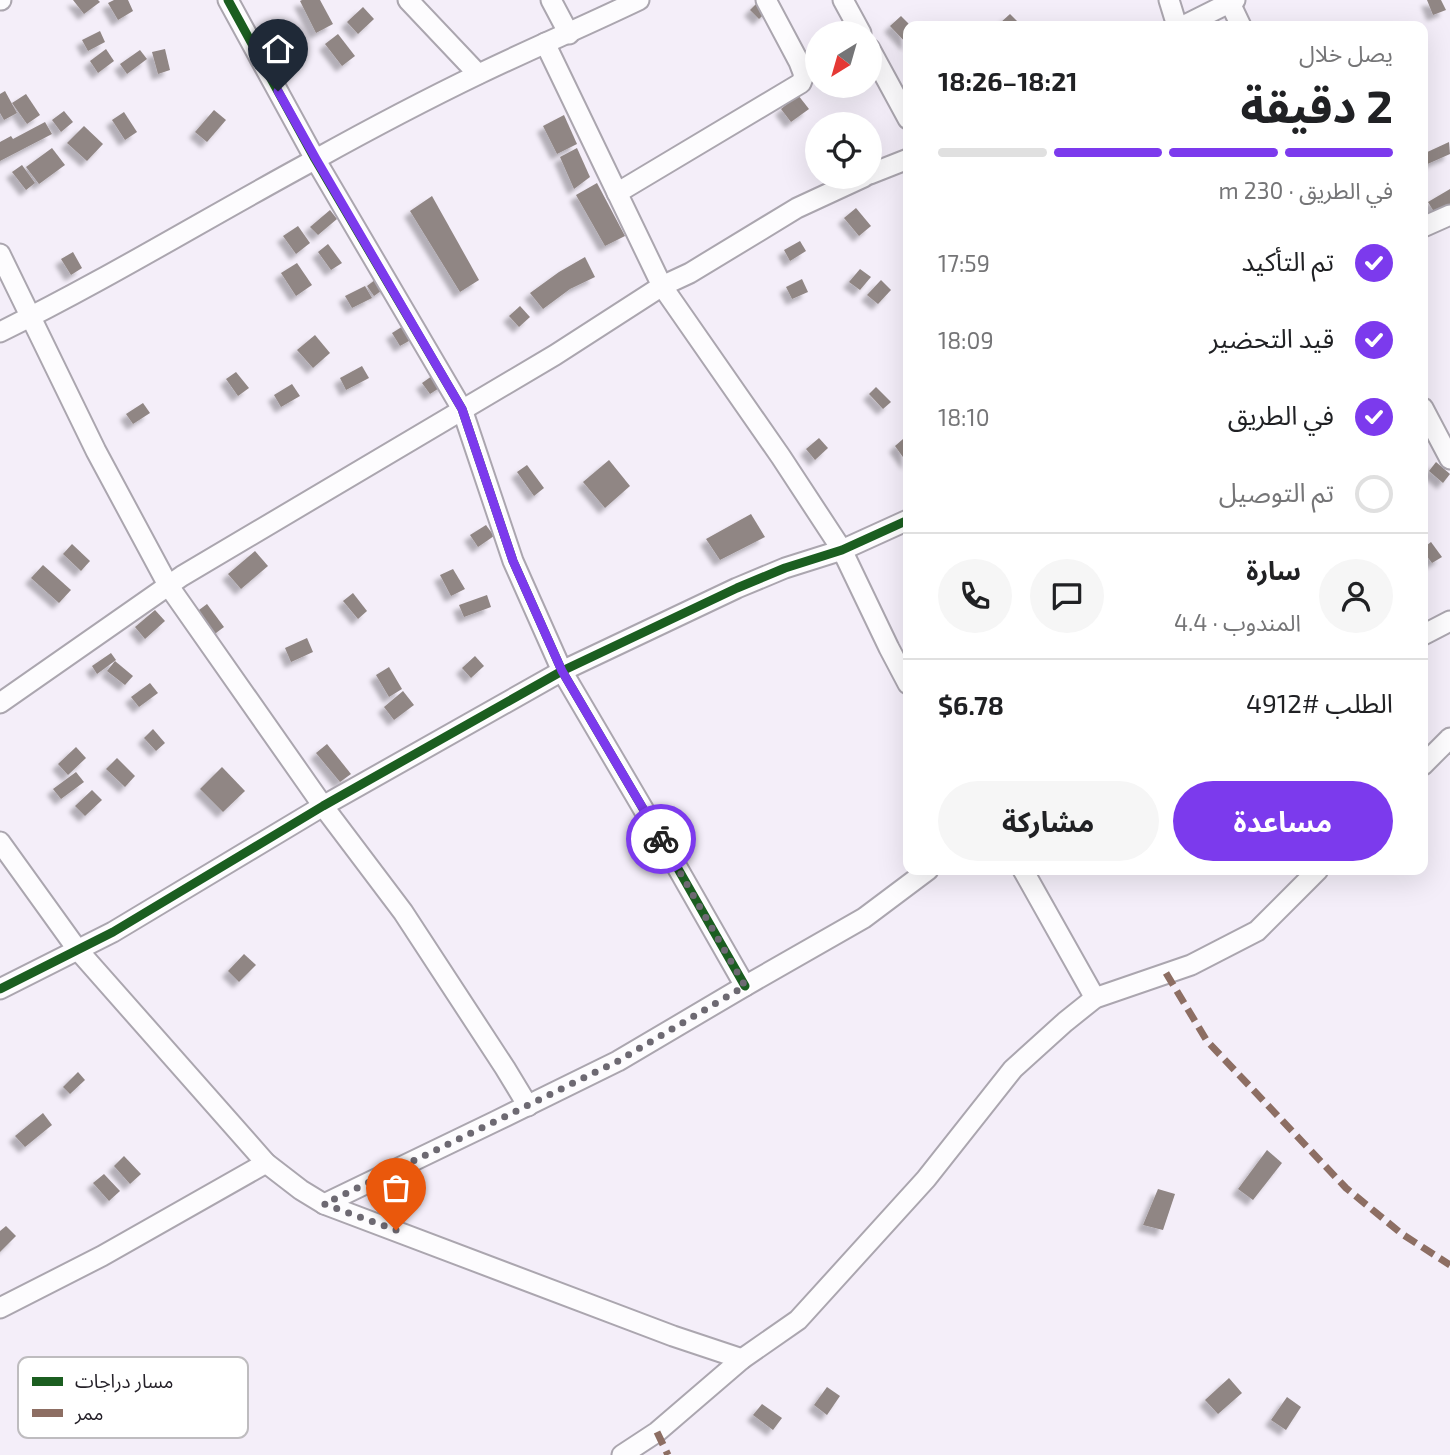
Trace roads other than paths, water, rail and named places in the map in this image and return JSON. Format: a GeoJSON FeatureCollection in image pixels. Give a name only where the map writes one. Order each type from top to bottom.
{"type":"FeatureCollection","features":[{"type":"Feature","properties":{"kind":"street"},"geometry":{"type":"LineString","coordinates":[[228,0],[316,159],[462,409],[513,561],[562,671],[745,986]]}},
{"type":"Feature","properties":{"kind":"street"},"geometry":{"type":"LineString","coordinates":[[408,0],[478,74]]}},
{"type":"Feature","properties":{"kind":"street"},"geometry":{"type":"LineString","coordinates":[[551,0],[569,34]]}},
{"type":"Feature","properties":{"kind":"street"},"geometry":{"type":"LineString","coordinates":[[0,332],[143,257],[316,159],[478,74],[639,0]]}},
{"type":"Feature","properties":{"kind":"street"},"geometry":{"type":"LineString","coordinates":[[617,193],[801,83],[804,75],[799,62],[766,0]]}},
{"type":"Feature","properties":{"kind":"street"},"geometry":{"type":"LineString","coordinates":[[843,0],[854,21]]}},
{"type":"Feature","properties":{"kind":"street"},"geometry":{"type":"LineString","coordinates":[[1169,0],[1175,21]]}},
{"type":"Feature","properties":{"kind":"street"},"geometry":{"type":"LineString","coordinates":[[1193,21],[1233,1],[1239,21]]}},
{"type":"Feature","properties":{"kind":"street"},"geometry":{"type":"LineString","coordinates":[[545,43],[662,286],[842,550],[903,675]]}},
{"type":"Feature","properties":{"kind":"street"},"geometry":{"type":"LineString","coordinates":[[882,70],[903,110]]}},
{"type":"Feature","properties":{"kind":"street"},"geometry":{"type":"LineString","coordinates":[[882,169],[903,161]]}},
{"type":"Feature","properties":{"kind":"street"},"geometry":{"type":"LineString","coordinates":[[0,704],[168,585],[555,355],[662,286],[690,273],[797,208],[838,189]]}},
{"type":"Feature","properties":{"kind":"street"},"geometry":{"type":"LineString","coordinates":[[1428,225],[1450,215]]}},
{"type":"Feature","properties":{"kind":"street"},"geometry":{"type":"LineString","coordinates":[[0,254],[96,451],[168,585],[323,806],[403,912],[528,1105]]}},
{"type":"Feature","properties":{"kind":"street"},"geometry":{"type":"LineString","coordinates":[[1428,417],[1450,459]]}},
{"type":"Feature","properties":{"kind":"street"},"geometry":{"type":"LineString","coordinates":[[0,989],[113,932],[323,806],[562,671],[737,588],[794,564],[842,550],[903,522]]}},
{"type":"Feature","properties":{"kind":"street"},"geometry":{"type":"LineString","coordinates":[[1428,632],[1450,621]]}},
{"type":"Feature","properties":{"kind":"street"},"geometry":{"type":"LineString","coordinates":[[1428,760],[1450,738]]}},
{"type":"Feature","properties":{"kind":"street"},"geometry":{"type":"LineString","coordinates":[[0,842],[77,949],[266,1163],[301,1190],[324,1204],[673,1336],[742,1359]]}},
{"type":"Feature","properties":{"kind":"street"},"geometry":{"type":"LineString","coordinates":[[324,1204],[618,1061],[864,918],[921,875]]}},
{"type":"Feature","properties":{"kind":"street"},"geometry":{"type":"LineString","coordinates":[[1026,875],[1096,998]]}},
{"type":"Feature","properties":{"kind":"street"},"geometry":{"type":"LineString","coordinates":[[622,1455],[657,1432],[742,1359],[798,1320],[926,1179],[1013,1069],[1065,1022],[1096,998],[1191,964],[1257,931],[1313,875]]}},
{"type":"Feature","properties":{"kind":"street"},"geometry":{"type":"LineString","coordinates":[[0,1308],[102,1256],[266,1163]]}}]}
